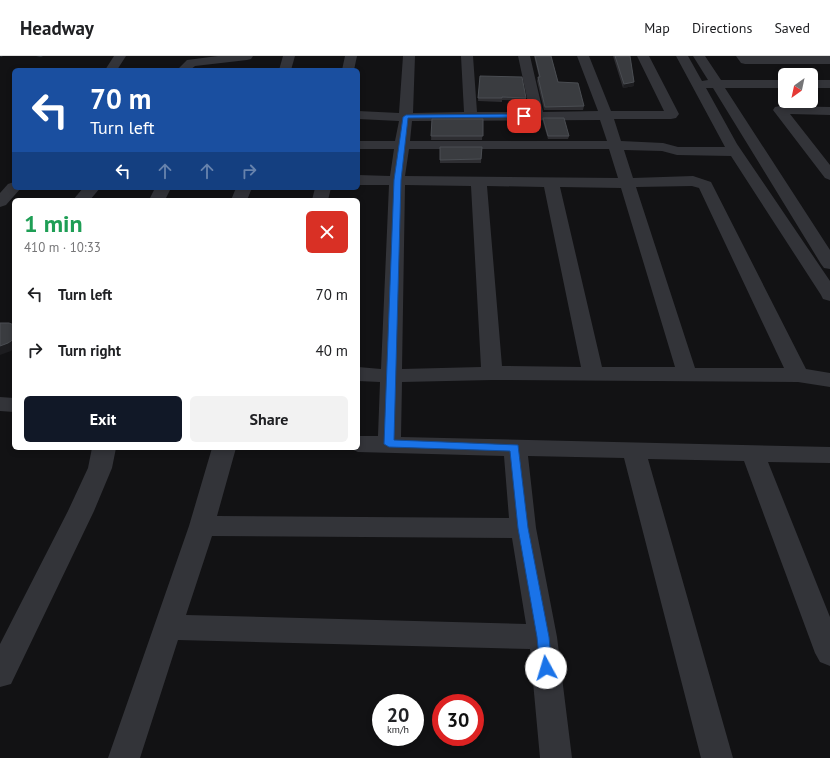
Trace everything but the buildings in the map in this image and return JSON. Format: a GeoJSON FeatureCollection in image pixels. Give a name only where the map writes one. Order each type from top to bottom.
{"type":"FeatureCollection","features":[{"type":"Feature","properties":{"kind":"street"},"geometry":{"type":"LineString","coordinates":[[113,68],[120,56]]}},
{"type":"Feature","properties":{"kind":"street"},"geometry":{"type":"LineString","coordinates":[[185,68],[191,63],[246,56]]}},
{"type":"Feature","properties":{"kind":"street"},"geometry":{"type":"LineString","coordinates":[[286,68],[289,56]]}},
{"type":"Feature","properties":{"kind":"street"},"geometry":{"type":"LineString","coordinates":[[348,68],[351,56]]}},
{"type":"Feature","properties":{"kind":"street"},"geometry":{"type":"LineString","coordinates":[[389,444],[397,180],[406,117],[409,56]]}},
{"type":"Feature","properties":{"kind":"street"},"geometry":{"type":"LineString","coordinates":[[467,56],[471,116]]}},
{"type":"Feature","properties":{"kind":"street"},"geometry":{"type":"LineString","coordinates":[[524,56],[537,115]]}},
{"type":"Feature","properties":{"kind":"street"},"geometry":{"type":"LineString","coordinates":[[584,56],[616,145],[627,184],[688,374]]}},
{"type":"Feature","properties":{"kind":"street"},"geometry":{"type":"LineString","coordinates":[[360,115],[406,117],[537,115],[669,116],[672,114],[643,56]]}},
{"type":"Feature","properties":{"kind":"street"},"geometry":{"type":"LineString","coordinates":[[682,56],[733,148],[830,295]]}},
{"type":"Feature","properties":{"kind":"street"},"geometry":{"type":"LineString","coordinates":[[699,56],[825,247],[830,264]]}},
{"type":"Feature","properties":{"kind":"street"},"geometry":{"type":"LineString","coordinates":[[742,56],[745,60],[830,60]]}},
{"type":"Feature","properties":{"kind":"street"},"geometry":{"type":"LineString","coordinates":[[698,84],[778,84]]}},
{"type":"Feature","properties":{"kind":"street"},"geometry":{"type":"LineString","coordinates":[[818,84],[830,84]]}},
{"type":"Feature","properties":{"kind":"street"},"geometry":{"type":"LineString","coordinates":[[830,111],[780,110],[830,175]]}},
{"type":"Feature","properties":{"kind":"street"},"geometry":{"type":"LineString","coordinates":[[360,145],[616,145],[663,147],[677,151],[733,148]]}},
{"type":"Feature","properties":{"kind":"street"},"geometry":{"type":"LineString","coordinates":[[360,180],[627,184],[694,181],[705,185],[798,375]]}},
{"type":"Feature","properties":{"kind":"street"},"geometry":{"type":"LineString","coordinates":[[479,182],[492,373]]}},
{"type":"Feature","properties":{"kind":"street"},"geometry":{"type":"LineString","coordinates":[[551,182],[594,373]]}},
{"type":"Feature","properties":{"kind":"street"},"geometry":{"type":"LineString","coordinates":[[0,202],[12,189]]}},
{"type":"Feature","properties":{"kind":"street"},"geometry":{"type":"LineString","coordinates":[[83,198],[90,190]]}},
{"type":"Feature","properties":{"kind":"street"},"geometry":{"type":"LineString","coordinates":[[360,374],[392,376],[492,373],[798,375],[830,380]]}},
{"type":"Feature","properties":{"kind":"street"},"geometry":{"type":"LineString","coordinates":[[0,404],[12,405]]}},
{"type":"Feature","properties":{"kind":"street"},"geometry":{"type":"LineString","coordinates":[[360,444],[830,454]]}},
{"type":"Feature","properties":{"kind":"street"},"geometry":{"type":"LineString","coordinates":[[515,448],[523,528],[543,637],[556,758]]}},
{"type":"Feature","properties":{"kind":"street"},"geometry":{"type":"LineString","coordinates":[[0,674],[81,511],[100,468],[104,450]]}},
{"type":"Feature","properties":{"kind":"street"},"geometry":{"type":"LineString","coordinates":[[124,758],[202,526],[223,450]]}},
{"type":"Feature","properties":{"kind":"street"},"geometry":{"type":"LineString","coordinates":[[634,451],[717,758]]}},
{"type":"Feature","properties":{"kind":"street"},"geometry":{"type":"LineString","coordinates":[[753,453],[830,653]]}},
{"type":"Feature","properties":{"kind":"street"},"geometry":{"type":"LineString","coordinates":[[202,526],[523,528]]}},
{"type":"Feature","properties":{"kind":"street"},"geometry":{"type":"LineString","coordinates":[[168,627],[543,637]]}},
{"type":"Feature","properties":{"kind":"route"},"geometry":{"type":"LineString","coordinates":[[524,116],[406,117],[397,180],[389,444],[515,448],[523,528],[543,637],[546,668]]}}]}
